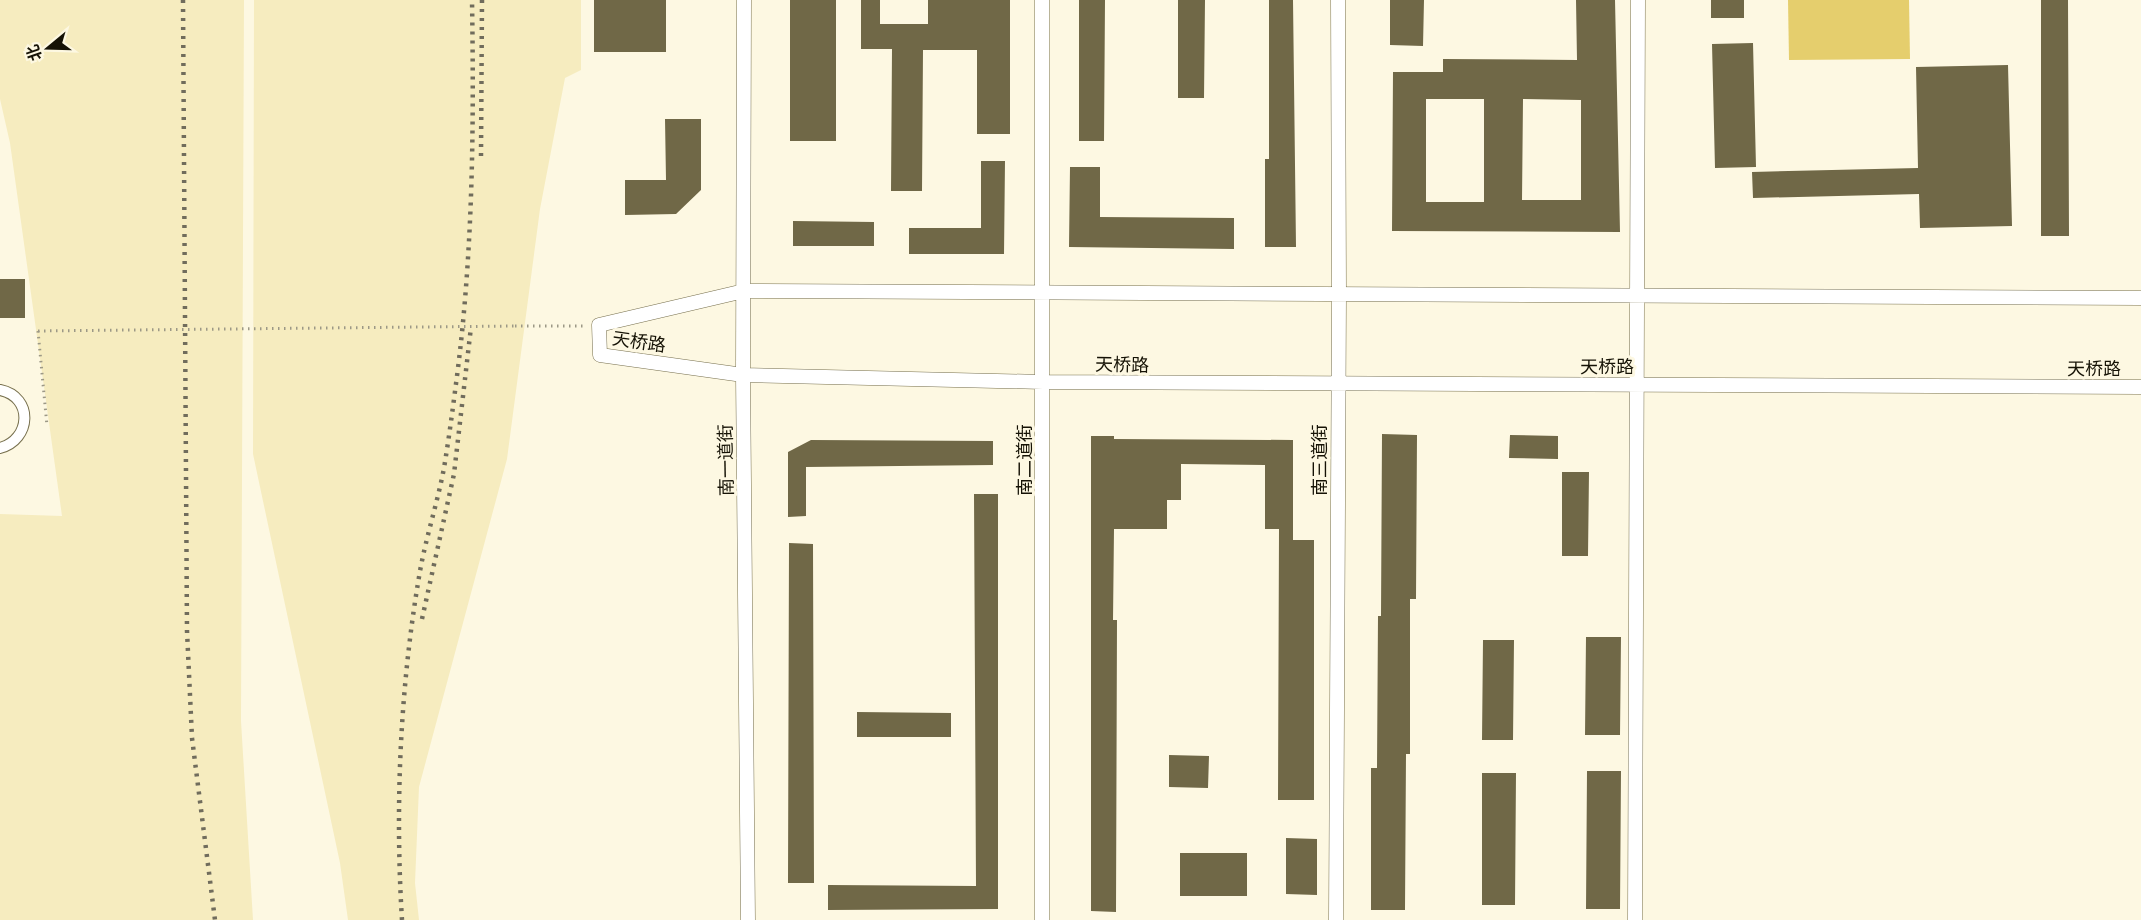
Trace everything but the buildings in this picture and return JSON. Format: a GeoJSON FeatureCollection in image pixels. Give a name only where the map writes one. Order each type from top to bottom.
{"type":"FeatureCollection","features":[{"type":"Feature","properties":{"kind":"street","name":"南一道街"},"geometry":{"type":"LineString","coordinates":[[744,0],[743,375],[748,920]]}},
{"type":"Feature","properties":{"kind":"street","name":"南二道街"},"geometry":{"type":"LineString","coordinates":[[1042,0],[1042,920]]}},
{"type":"Feature","properties":{"kind":"street","name":"南三道街"},"geometry":{"type":"LineString","coordinates":[[1335,920],[1339,385],[1338,0]]}},
{"type":"Feature","properties":{"kind":"street"},"geometry":{"type":"LineString","coordinates":[[1635,920],[1638,0]]}},
{"type":"Feature","properties":{"kind":"street","name":"天桥路"},"geometry":{"type":"LineString","coordinates":[[2141,298],[744,291],[598,326],[600,355],[743,375],[1043,382],[1339,385],[2141,387]]}},
{"type":"Feature","properties":{"kind":"street"},"geometry":{"type":"LineString","coordinates":[[0,390],[16,398],[23,407],[26,418],[24,430],[18,440],[0,448]]}},
{"type":"Feature","properties":{"kind":"path"},"geometry":{"type":"LineString","coordinates":[[48,426],[38,331],[598,326]]}},
{"type":"Feature","properties":{"kind":"shaded area"},"geometry":{"type":"Polygon","coordinates":[[[0,0],[244,0],[241,721],[253,920],[0,920],[0,514],[62,516],[10,143],[0,99],[0,0]]]}},
{"type":"Feature","properties":{"kind":"shaded area"},"geometry":{"type":"Polygon","coordinates":[[[254,0],[581,0],[581,70],[565,78],[540,209],[507,459],[419,787],[415,883],[419,920],[348,920],[340,863],[253,454],[254,0]]]}},
{"type":"Feature","properties":{"kind":"shaded area"},"geometry":{"type":"Polygon","coordinates":[[[1788,0],[1909,0],[1910,59],[1789,60],[1788,0]]]}},
{"type":"Feature","properties":{"kind":"railway"},"geometry":{"type":"LineString","coordinates":[[183,0],[187,631],[192,738],[215,920]]}},
{"type":"Feature","properties":{"kind":"railway"},"geometry":{"type":"LineString","coordinates":[[402,920],[399,791],[407,662],[422,563],[446,457],[466,282],[472,141],[472,0]]}},
{"type":"Feature","properties":{"kind":"railway"},"geometry":{"type":"LineString","coordinates":[[481,156],[482,0]]}},
{"type":"Feature","properties":{"kind":"railway"},"geometry":{"type":"LineString","coordinates":[[422,619],[454,474],[471,327]]}}]}
